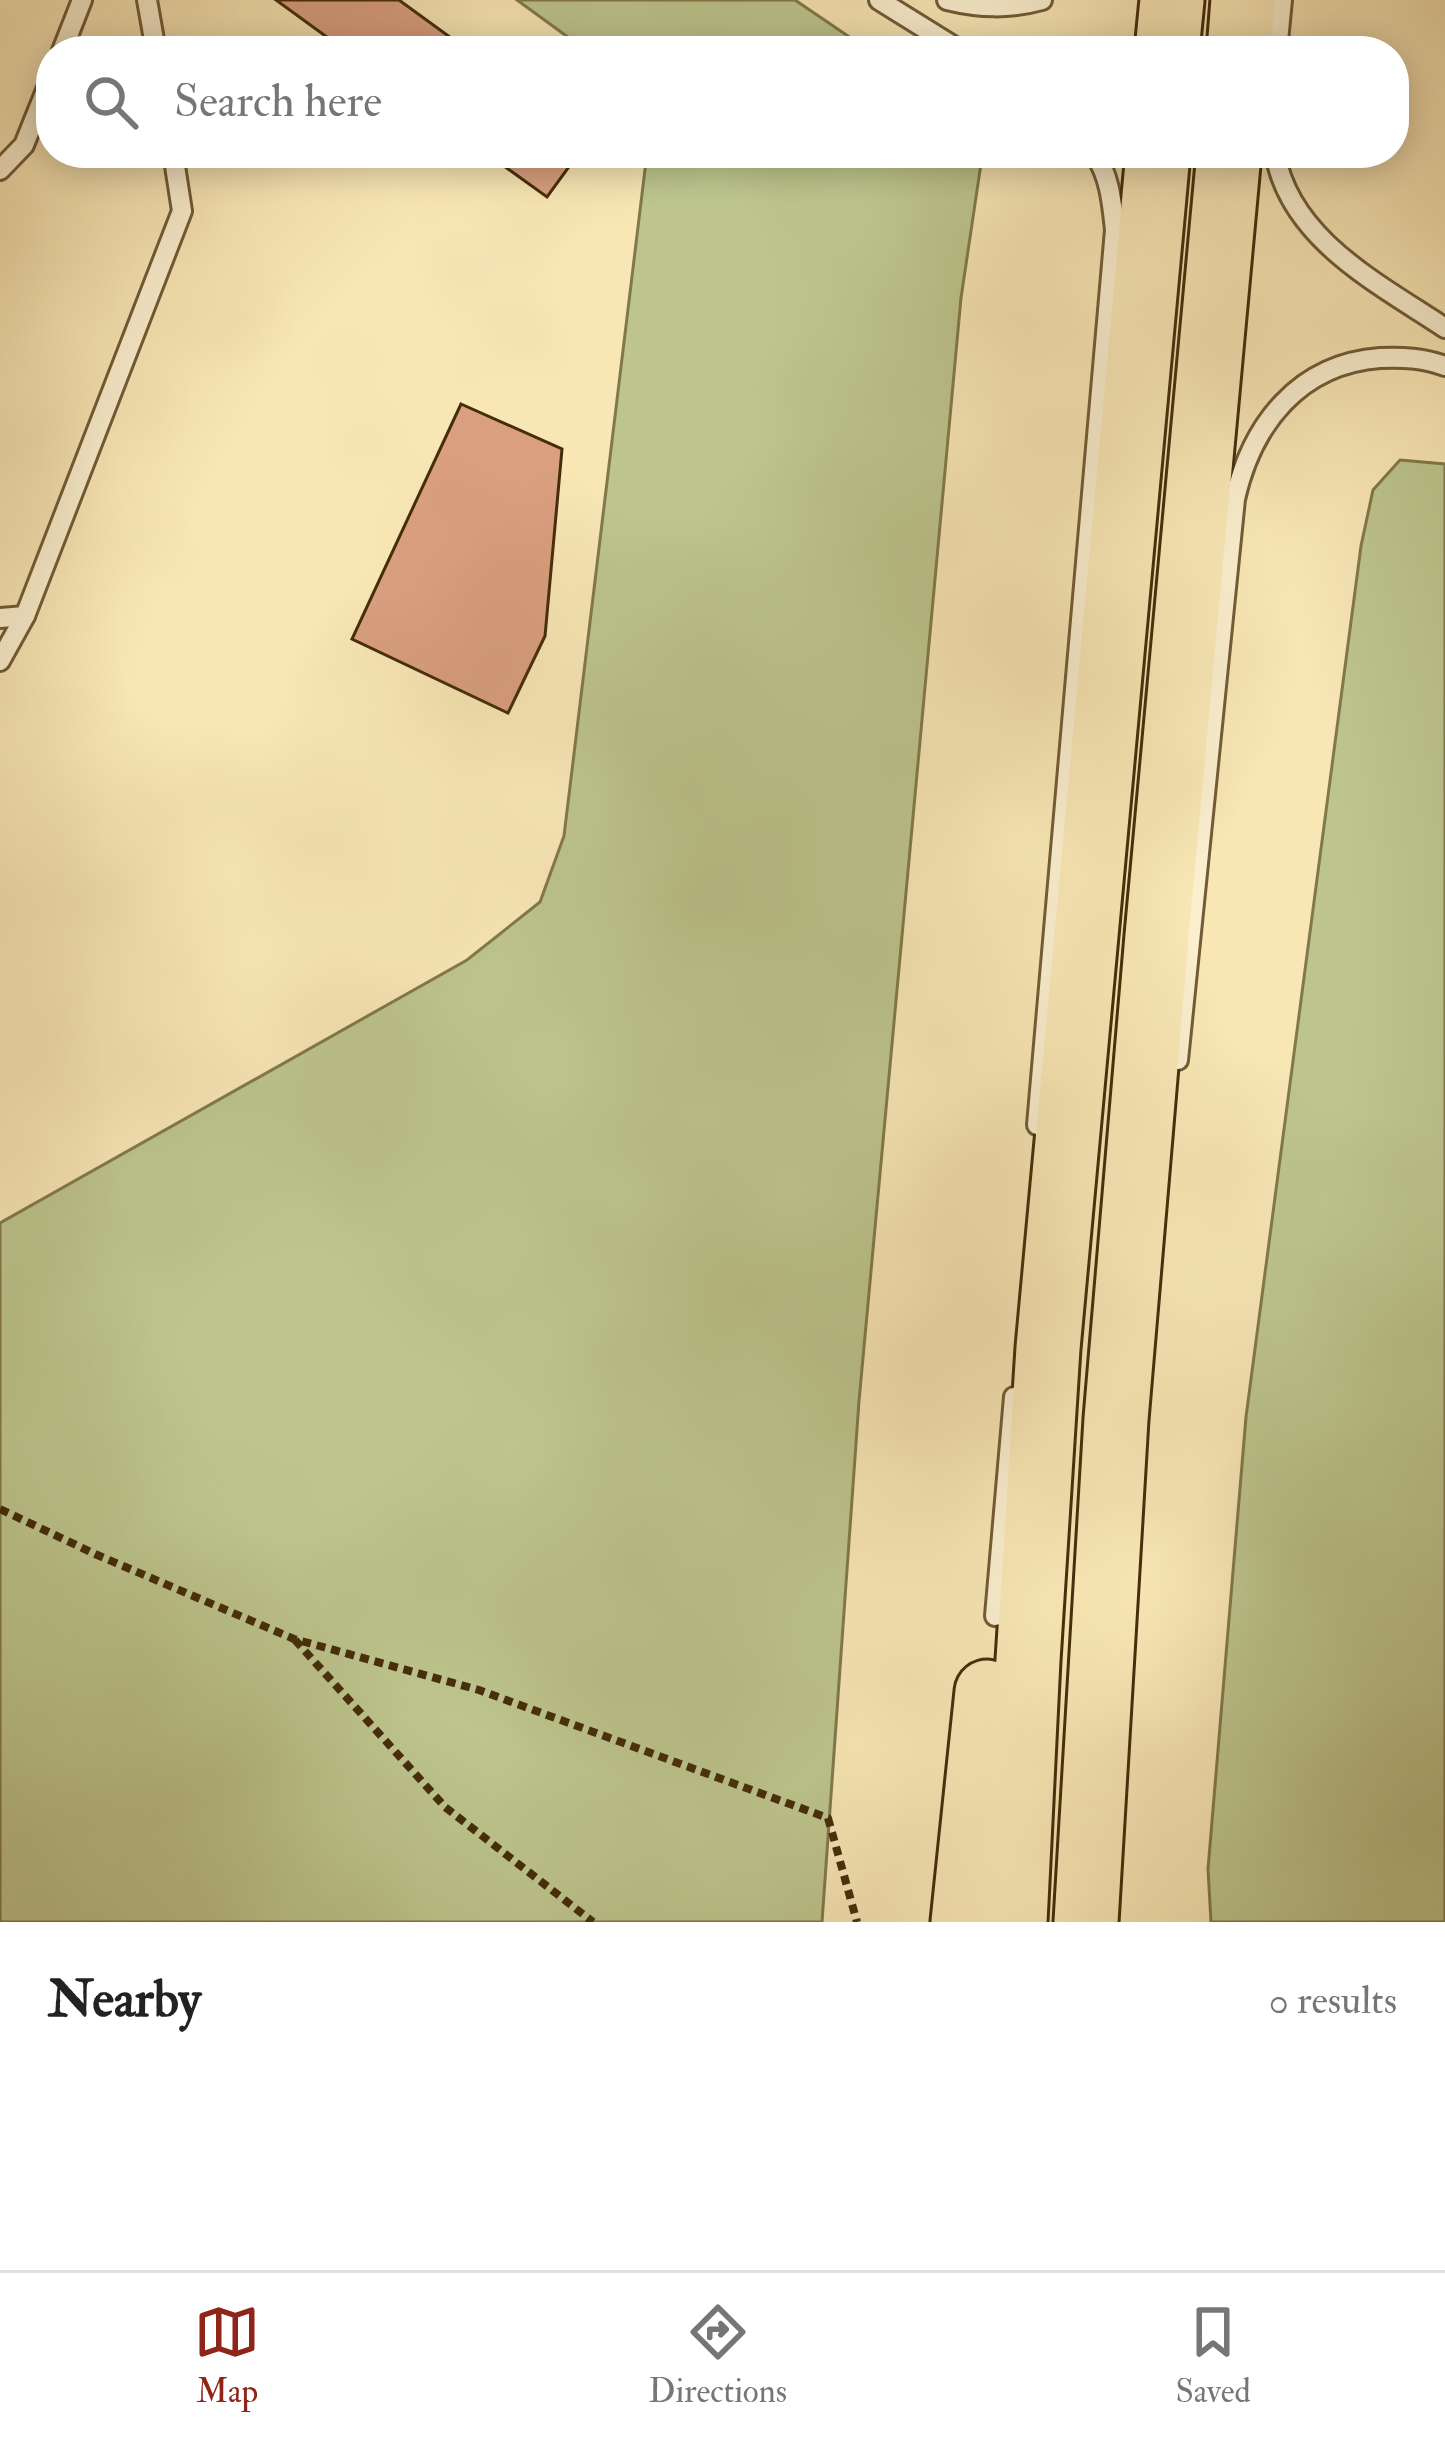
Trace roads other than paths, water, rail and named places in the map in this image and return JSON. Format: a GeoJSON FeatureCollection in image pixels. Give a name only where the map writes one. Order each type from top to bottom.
{"type":"FeatureCollection","features":[{"type":"Feature","properties":{"kind":"highway"},"geometry":{"type":"LineString","coordinates":[[1168,36],[1172,0]]}},
{"type":"Feature","properties":{"kind":"highway"},"geometry":{"type":"LineString","coordinates":[[1240,36],[1243,0]]}},
{"type":"Feature","properties":{"kind":"highway"},"geometry":{"type":"LineString","coordinates":[[963,1922],[995,1616],[1072,1096],[1157,168]]}},
{"type":"Feature","properties":{"kind":"highway"},"geometry":{"type":"LineString","coordinates":[[1087,1922],[1116,1419],[1228,168]]}},
{"type":"Feature","properties":{"kind":"highway"},"geometry":{"type":"LineString","coordinates":[[1015,1922],[1029,1638],[1031,1366]]}},
{"type":"Feature","properties":{"kind":"lane"},"geometry":{"type":"LineString","coordinates":[[68,36],[82,0]]}},
{"type":"Feature","properties":{"kind":"lane"},"geometry":{"type":"LineString","coordinates":[[147,0],[153,36]]}},
{"type":"Feature","properties":{"kind":"lane"},"geometry":{"type":"LineString","coordinates":[[880,0],[937,36]]}},
{"type":"Feature","properties":{"kind":"lane"},"geometry":{"type":"LineString","coordinates":[[947,0],[979,8],[1042,0]]}},
{"type":"Feature","properties":{"kind":"lane"},"geometry":{"type":"LineString","coordinates":[[1278,36],[1282,0]]}},
{"type":"Feature","properties":{"kind":"lane"},"geometry":{"type":"LineString","coordinates":[[0,170],[24,145],[36,115]]}},
{"type":"Feature","properties":{"kind":"lane"},"geometry":{"type":"LineString","coordinates":[[0,661],[25,616],[182,212],[175,168]]}},
{"type":"Feature","properties":{"kind":"lane"},"geometry":{"type":"LineString","coordinates":[[1035,1151],[1115,230],[1103,168]]}},
{"type":"Feature","properties":{"kind":"lane"},"geometry":{"type":"LineString","coordinates":[[1278,168],[1291,202],[1311,229],[1344,259],[1445,328]]}},
{"type":"Feature","properties":{"kind":"lane"},"geometry":{"type":"LineString","coordinates":[[1177,1071],[1235,499],[1242,470],[1276,412],[1300,386],[1326,370],[1358,360],[1398,357],[1445,366]]}},
{"type":"Feature","properties":{"kind":"lane"},"geometry":{"type":"LineString","coordinates":[[0,618],[25,616]]}},
{"type":"Feature","properties":{"kind":"lane"},"geometry":{"type":"LineString","coordinates":[[1059,872],[1072,1096]]}},
{"type":"Feature","properties":{"kind":"lane"},"geometry":{"type":"LineString","coordinates":[[1116,1419],[1148,1254]]}}]}
